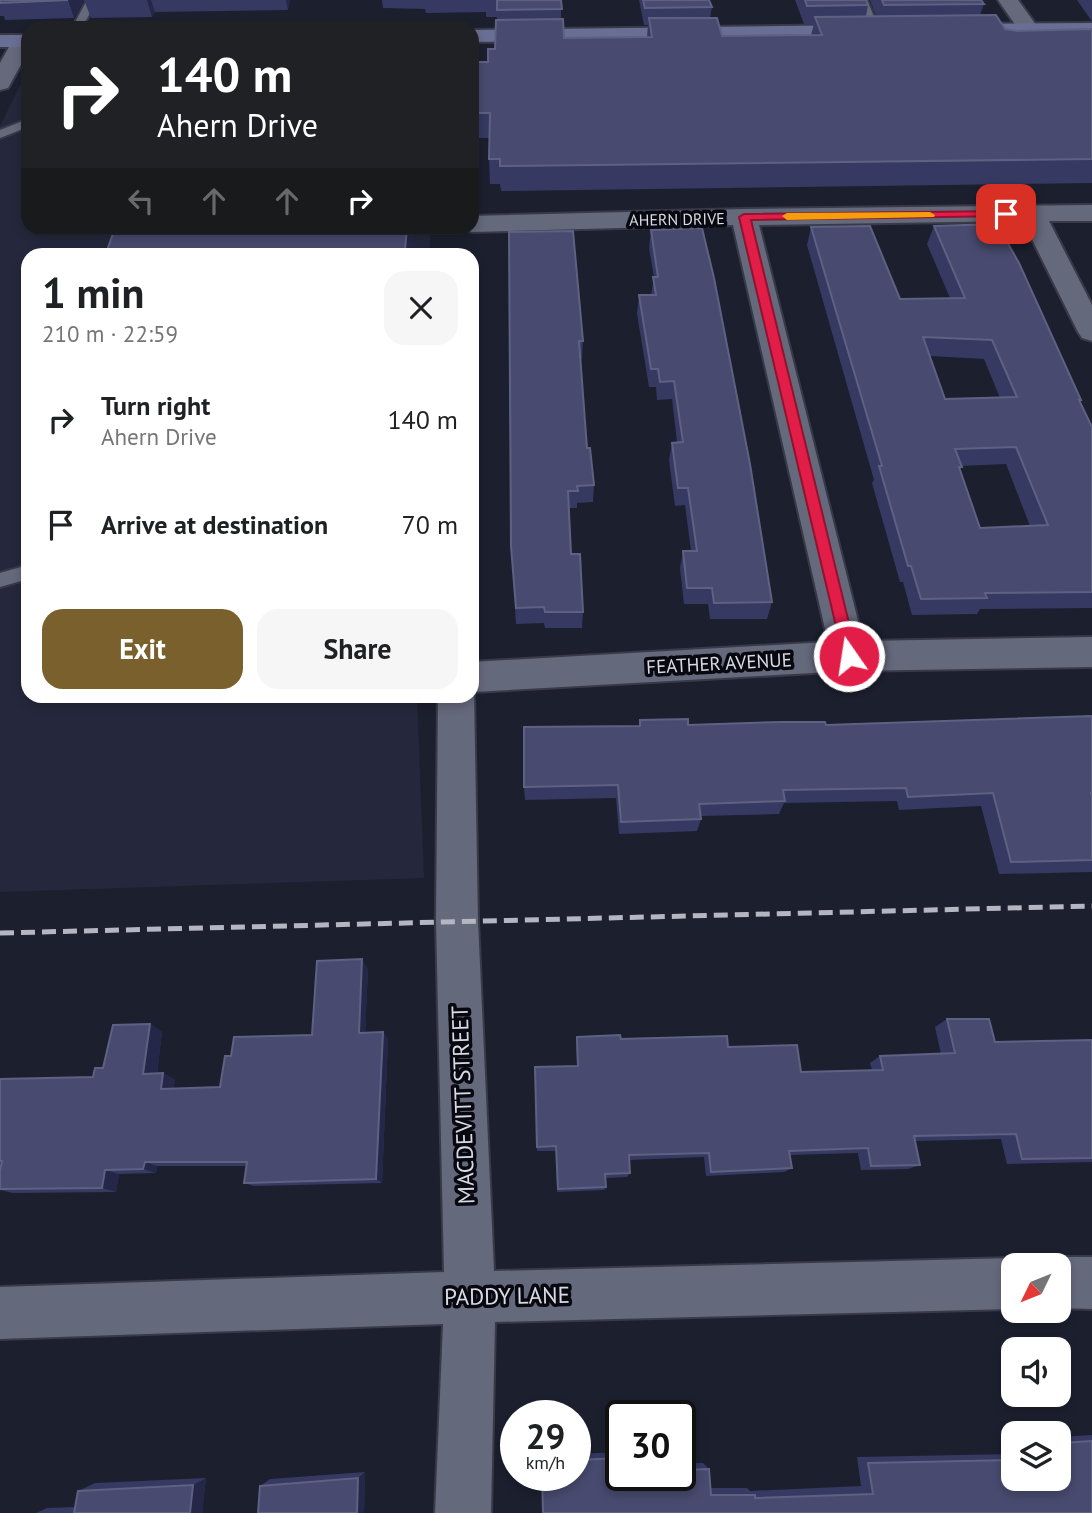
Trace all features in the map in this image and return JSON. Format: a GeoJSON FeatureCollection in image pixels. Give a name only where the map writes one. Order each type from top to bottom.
{"type":"FeatureCollection","features":[{"type":"Feature","properties":{"kind":"street"},"geometry":{"type":"LineString","coordinates":[[1008,0],[1028,29]]}},
{"type":"Feature","properties":{"kind":"street"},"geometry":{"type":"LineString","coordinates":[[941,30],[1092,29]]}},
{"type":"Feature","properties":{"kind":"street"},"geometry":{"type":"LineString","coordinates":[[479,36],[901,31]]}},
{"type":"Feature","properties":{"kind":"street"},"geometry":{"type":"LineString","coordinates":[[0,41],[21,41]]}},
{"type":"Feature","properties":{"kind":"street"},"geometry":{"type":"LineString","coordinates":[[0,83],[21,48]]}},
{"type":"Feature","properties":{"kind":"street","name":"AHERN DRIVE"},"geometry":{"type":"LineString","coordinates":[[479,232],[744,217],[1092,213]]}},
{"type":"Feature","properties":{"kind":"street"},"geometry":{"type":"LineString","coordinates":[[1032,214],[1092,332]]}},
{"type":"Feature","properties":{"kind":"street"},"geometry":{"type":"LineString","coordinates":[[744,217],[849,656]]}},
{"type":"Feature","properties":{"kind":"street","name":"FEATHER AVENUE"},"geometry":{"type":"LineString","coordinates":[[479,677],[849,656],[1092,652]]}},
{"type":"Feature","properties":{"kind":"street","name":"MACDEVITT STREET"},"geometry":{"type":"LineString","coordinates":[[457,703],[457,920],[470,1297],[463,1513]]}},
{"type":"Feature","properties":{"kind":"street"},"geometry":{"type":"LineString","coordinates":[[1071,1283],[1092,1283]]}},
{"type":"Feature","properties":{"kind":"street","name":"PADDY LANE"},"geometry":{"type":"LineString","coordinates":[[0,1313],[470,1297],[1001,1284]]}},
{"type":"Feature","properties":{"kind":"lane"},"geometry":{"type":"LineString","coordinates":[[81,21],[92,0]]}},
{"type":"Feature","properties":{"kind":"lane"},"geometry":{"type":"LineString","coordinates":[[862,0],[875,31]]}},
{"type":"Feature","properties":{"kind":"lane"},"geometry":{"type":"LineString","coordinates":[[0,134],[21,126]]}},
{"type":"Feature","properties":{"kind":"lane"},"geometry":{"type":"LineString","coordinates":[[0,580],[21,574]]}},
{"type":"Feature","properties":{"kind":"shaded area"},"geometry":{"type":"Polygon","coordinates":[[[21,83],[21,235],[430,235],[430,248],[21,248],[21,703],[417,703],[424,878],[0,892],[0,126],[21,83]]]}},
{"type":"Feature","properties":{"kind":"building"},"geometry":{"type":"Polygon","coordinates":[[[0,0],[68,0],[0,3],[0,0]]]}},
{"type":"Feature","properties":{"kind":"building"},"geometry":{"type":"Polygon","coordinates":[[[497,0],[561,0],[562,9],[497,10],[497,0]]]}},
{"type":"Feature","properties":{"kind":"building"},"geometry":{"type":"Polygon","coordinates":[[[643,0],[709,0],[712,7],[645,8],[643,0]]]}},
{"type":"Feature","properties":{"kind":"building"},"geometry":{"type":"Polygon","coordinates":[[[805,0],[866,0],[868,5],[807,6],[805,0]]]}},
{"type":"Feature","properties":{"kind":"building"},"geometry":{"type":"Polygon","coordinates":[[[882,0],[981,0],[984,4],[884,5],[882,0]]]}},
{"type":"Feature","properties":{"kind":"building"},"geometry":{"type":"Polygon","coordinates":[[[996,15],[1005,29],[1017,31],[1092,29],[1092,159],[500,166],[500,159],[489,159],[490,113],[479,113],[479,62],[488,62],[488,49],[495,49],[496,20],[563,19],[564,38],[652,37],[649,18],[717,18],[722,36],[822,35],[815,17],[996,15]]]}},
{"type":"Feature","properties":{"kind":"building"},"geometry":{"type":"Polygon","coordinates":[[[997,224],[1019,263],[1081,400],[1092,427],[1092,592],[985,593],[987,598],[921,599],[911,566],[908,566],[879,466],[882,466],[811,227],[870,226],[900,299],[965,298],[934,226],[997,224]],[[923,337],[945,399],[1017,397],[992,340],[923,337]],[[1016,447],[955,449],[980,528],[1048,525],[1016,447]]]}},
{"type":"Feature","properties":{"kind":"building"},"geometry":{"type":"Polygon","coordinates":[[[702,228],[750,464],[772,602],[714,603],[712,588],[687,588],[683,551],[697,551],[688,488],[678,488],[672,443],[683,442],[674,381],[660,382],[658,369],[651,369],[639,295],[656,295],[653,277],[658,277],[651,230],[702,228]]]}},
{"type":"Feature","properties":{"kind":"building"},"geometry":{"type":"Polygon","coordinates":[[[573,231],[583,341],[579,341],[587,448],[590,448],[594,485],[577,486],[578,491],[568,491],[571,554],[580,554],[583,612],[545,612],[544,607],[516,608],[511,546],[509,232],[573,231]]]}},
{"type":"Feature","properties":{"kind":"building"},"geometry":{"type":"Polygon","coordinates":[[[112,235],[406,235],[405,248],[108,248],[112,235]]]}},
{"type":"Feature","properties":{"kind":"building"},"geometry":{"type":"Polygon","coordinates":[[[1092,716],[1092,860],[1011,862],[993,793],[908,797],[906,788],[783,790],[785,801],[699,804],[701,819],[621,822],[618,785],[524,787],[524,727],[640,726],[640,720],[688,719],[688,725],[825,722],[826,725],[1092,716]]]}},
{"type":"Feature","properties":{"kind":"building"},"geometry":{"type":"Polygon","coordinates":[[[362,959],[359,1033],[383,1032],[376,1179],[244,1183],[247,1162],[145,1162],[143,1169],[105,1170],[102,1188],[0,1189],[0,1079],[93,1077],[95,1068],[103,1068],[113,1025],[150,1024],[143,1074],[163,1073],[161,1089],[220,1087],[225,1056],[231,1056],[234,1037],[312,1035],[317,961],[362,959]]]}},
{"type":"Feature","properties":{"kind":"building"},"geometry":{"type":"Polygon","coordinates":[[[947,1019],[989,1019],[995,1042],[1092,1040],[1092,1158],[1022,1159],[1016,1134],[914,1136],[920,1165],[871,1166],[868,1148],[789,1151],[792,1168],[711,1172],[709,1153],[629,1155],[630,1173],[605,1174],[606,1187],[558,1189],[556,1146],[537,1147],[535,1067],[578,1066],[577,1037],[620,1035],[621,1039],[727,1036],[728,1047],[797,1045],[801,1072],[883,1070],[880,1056],[955,1053],[947,1019]]]}},
{"type":"Feature","properties":{"kind":"building"},"geometry":{"type":"Polygon","coordinates":[[[1092,1441],[1092,1513],[543,1513],[542,1491],[591,1491],[591,1459],[605,1459],[605,1491],[696,1491],[696,1469],[709,1469],[711,1495],[755,1495],[755,1498],[873,1494],[868,1463],[1001,1460],[1001,1491],[1071,1491],[1071,1442],[1092,1441]]]}},
{"type":"Feature","properties":{"kind":"building"},"geometry":{"type":"Polygon","coordinates":[[[358,1478],[357,1513],[258,1513],[260,1486],[358,1478]]]}},
{"type":"Feature","properties":{"kind":"building"},"geometry":{"type":"Polygon","coordinates":[[[193,1485],[190,1513],[74,1513],[78,1491],[193,1485]]]}},
{"type":"Feature","properties":{"kind":"railway"},"geometry":{"type":"LineString","coordinates":[[0,933],[1092,906]]}},
{"type":"Feature","properties":{"kind":"slow traffic"},"geometry":{"type":"LineString","coordinates":[[787,216],[930,215]]}},
{"type":"Feature","properties":{"kind":"route"},"geometry":{"type":"LineString","coordinates":[[849,656],[744,217],[1006,214]]}}]}
